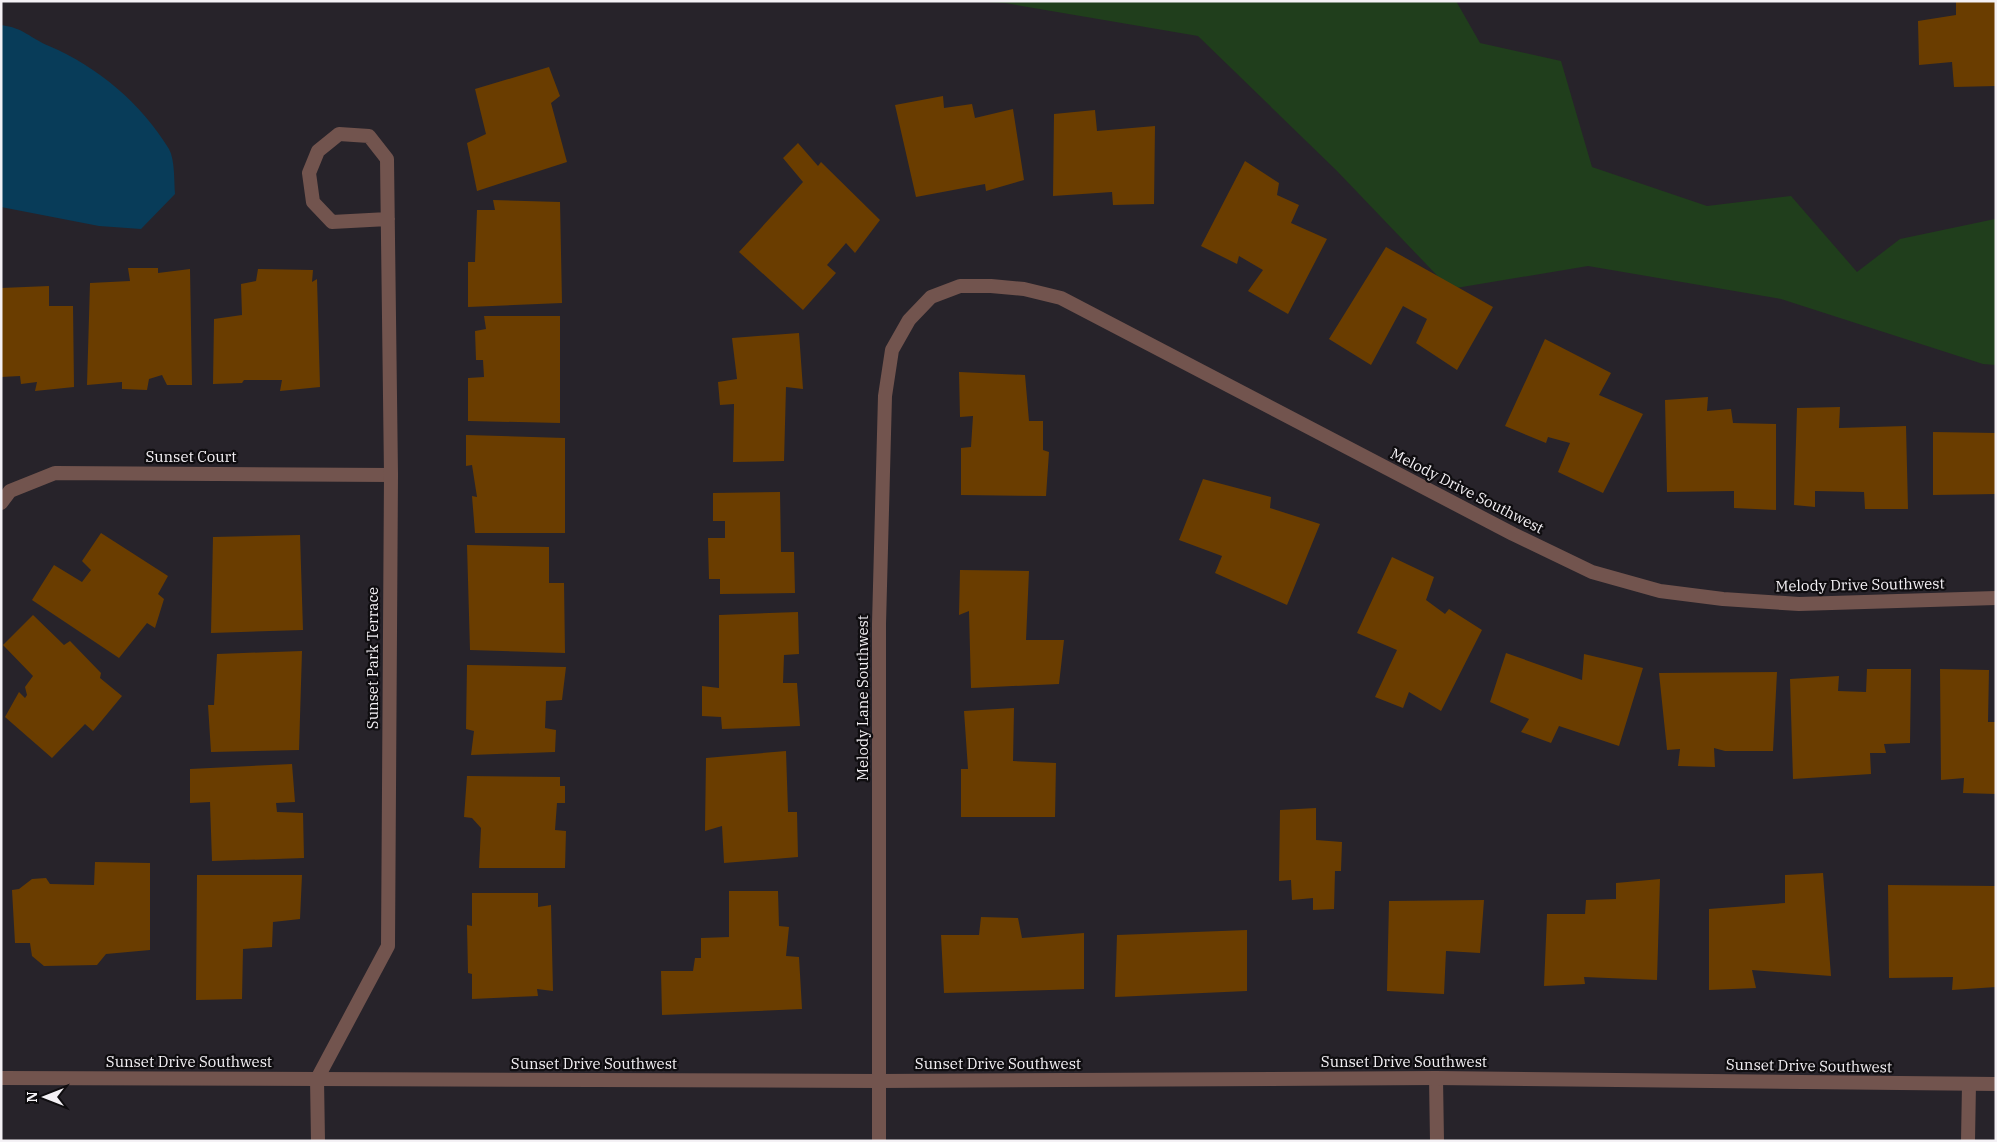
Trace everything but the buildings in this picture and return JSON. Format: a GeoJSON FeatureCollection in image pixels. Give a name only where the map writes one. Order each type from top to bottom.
{"type":"FeatureCollection","features":[{"type":"Feature","properties":{"kind":"street","name":"Sunset Park Terrace"},"geometry":{"type":"LineString","coordinates":[[318,1079],[388,946],[391,474],[388,219],[387,158],[370,136],[340,134],[318,151],[309,173],[313,202],[332,222],[388,219]]}},
{"type":"Feature","properties":{"kind":"street","name":"Melody Drive Southwest"},"geometry":{"type":"LineString","coordinates":[[956,287],[991,286],[1024,289],[1060,298],[1505,530],[1592,572],[1660,591],[1724,599],[1799,604],[1996,598]]}},
{"type":"Feature","properties":{"kind":"street","name":"Melody Lane Southwest"},"geometry":{"type":"LineString","coordinates":[[880,1141],[879,624],[886,396],[892,350],[909,320],[931,297],[956,287]]}},
{"type":"Feature","properties":{"kind":"street","name":"Sunset Court"},"geometry":{"type":"LineString","coordinates":[[1,503],[10,491],[55,473],[391,474]]}},
{"type":"Feature","properties":{"kind":"street","name":"Sunset Drive Southwest"},"geometry":{"type":"LineString","coordinates":[[1,1078],[879,1080],[1436,1078],[1996,1084]]}},
{"type":"Feature","properties":{"kind":"street"},"geometry":{"type":"LineString","coordinates":[[1436,1078],[1437,1141]]}},
{"type":"Feature","properties":{"kind":"street"},"geometry":{"type":"LineString","coordinates":[[318,1079],[318,1141]]}},
{"type":"Feature","properties":{"kind":"street"},"geometry":{"type":"LineString","coordinates":[[1968,1141],[1969,1084]]}},
{"type":"Feature","properties":{"kind":"green space"},"geometry":{"type":"Polygon","coordinates":[[[972,1],[1456,1],[1480,43],[1561,61],[1592,167],[1707,206],[1791,196],[1857,272],[1900,239],[1995,219],[1996,365],[1983,364],[1781,299],[1588,266],[1450,289],[1337,171],[1198,36],[1005,3],[972,1]]]}},
{"type":"Feature","properties":{"kind":"water"},"geometry":{"type":"Polygon","coordinates":[[[1,25],[21,31],[84,64],[117,88],[158,132],[171,154],[175,194],[141,229],[99,226],[1,207],[1,25]]]}}]}
